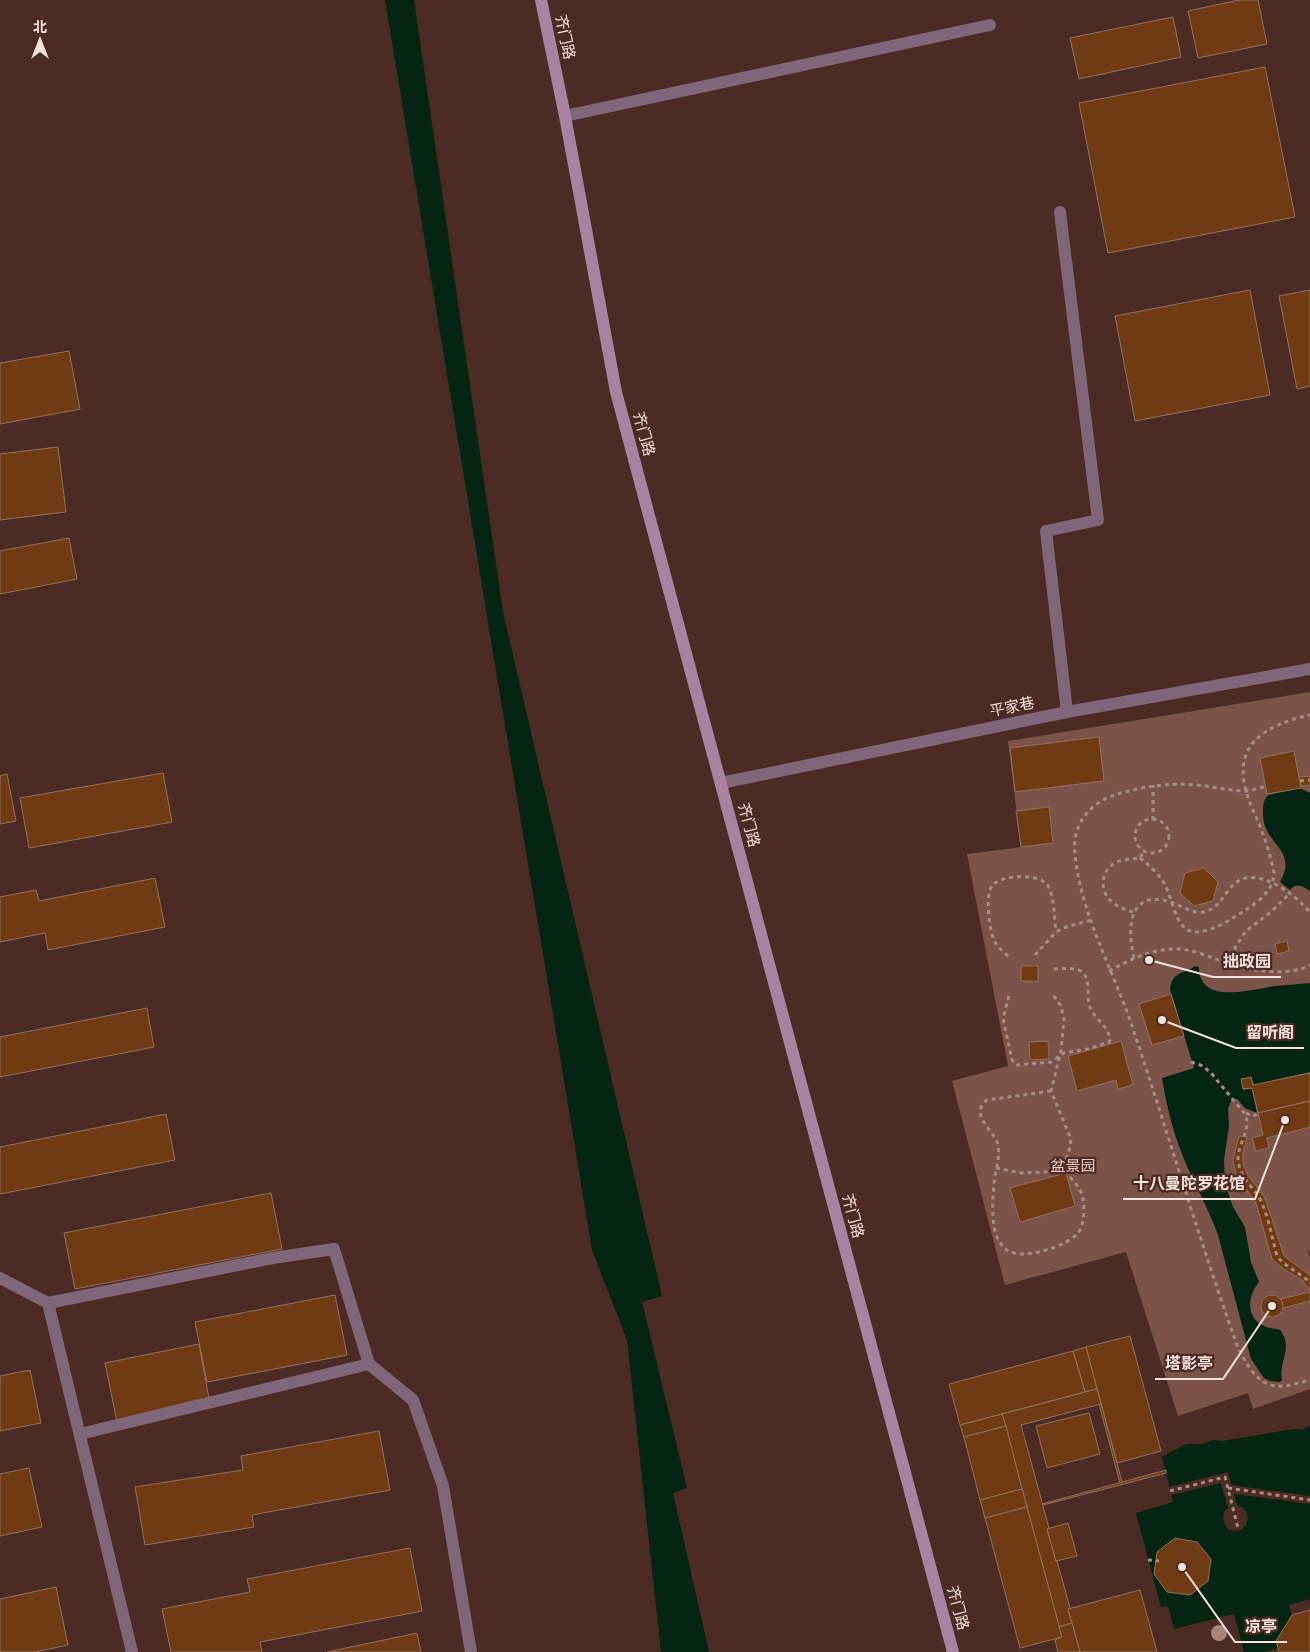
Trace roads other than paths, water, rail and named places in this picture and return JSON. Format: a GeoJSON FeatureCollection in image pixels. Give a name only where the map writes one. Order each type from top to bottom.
{"type":"FeatureCollection","features":[{"type":"Feature","properties":{"kind":"main road","name":"齐门路"},"geometry":{"type":"LineString","coordinates":[[541,0],[565,116],[616,392],[953,1652]]}},
{"type":"Feature","properties":{"kind":"street"},"geometry":{"type":"LineString","coordinates":[[565,116],[990,25]]}},
{"type":"Feature","properties":{"kind":"street"},"geometry":{"type":"LineString","coordinates":[[1060,212],[1098,520],[1046,531],[1067,712]]}},
{"type":"Feature","properties":{"kind":"street","name":"平家巷"},"geometry":{"type":"LineString","coordinates":[[721,783],[1067,712],[1310,669]]}},
{"type":"Feature","properties":{"kind":"street"},"geometry":{"type":"LineString","coordinates":[[0,1278],[48,1303],[273,1258],[334,1249],[368,1364],[413,1400],[443,1486],[471,1652]]}},
{"type":"Feature","properties":{"kind":"street"},"geometry":{"type":"LineString","coordinates":[[48,1303],[132,1652]]}},
{"type":"Feature","properties":{"kind":"street"},"geometry":{"type":"LineString","coordinates":[[80,1434],[368,1364]]}},
{"type":"Feature","properties":{"kind":"place","name":"拙政园"},"geometry":{"type":"Point","coordinates":[1149,960]}},
{"type":"Feature","properties":{"kind":"place","name":"留听阁"},"geometry":{"type":"Point","coordinates":[1162,1020]}},
{"type":"Feature","properties":{"kind":"place","name":"十八曼陀罗花馆"},"geometry":{"type":"Point","coordinates":[1285,1120]}},
{"type":"Feature","properties":{"kind":"place","name":"塔影亭"},"geometry":{"type":"Point","coordinates":[1272,1306]}},
{"type":"Feature","properties":{"kind":"place","name":"凉亭"},"geometry":{"type":"Point","coordinates":[1182,1567]}},
{"type":"Feature","properties":{"kind":"park label","name":"盆景园"},"geometry":{"type":"Point","coordinates":[1073,1166]}}]}
